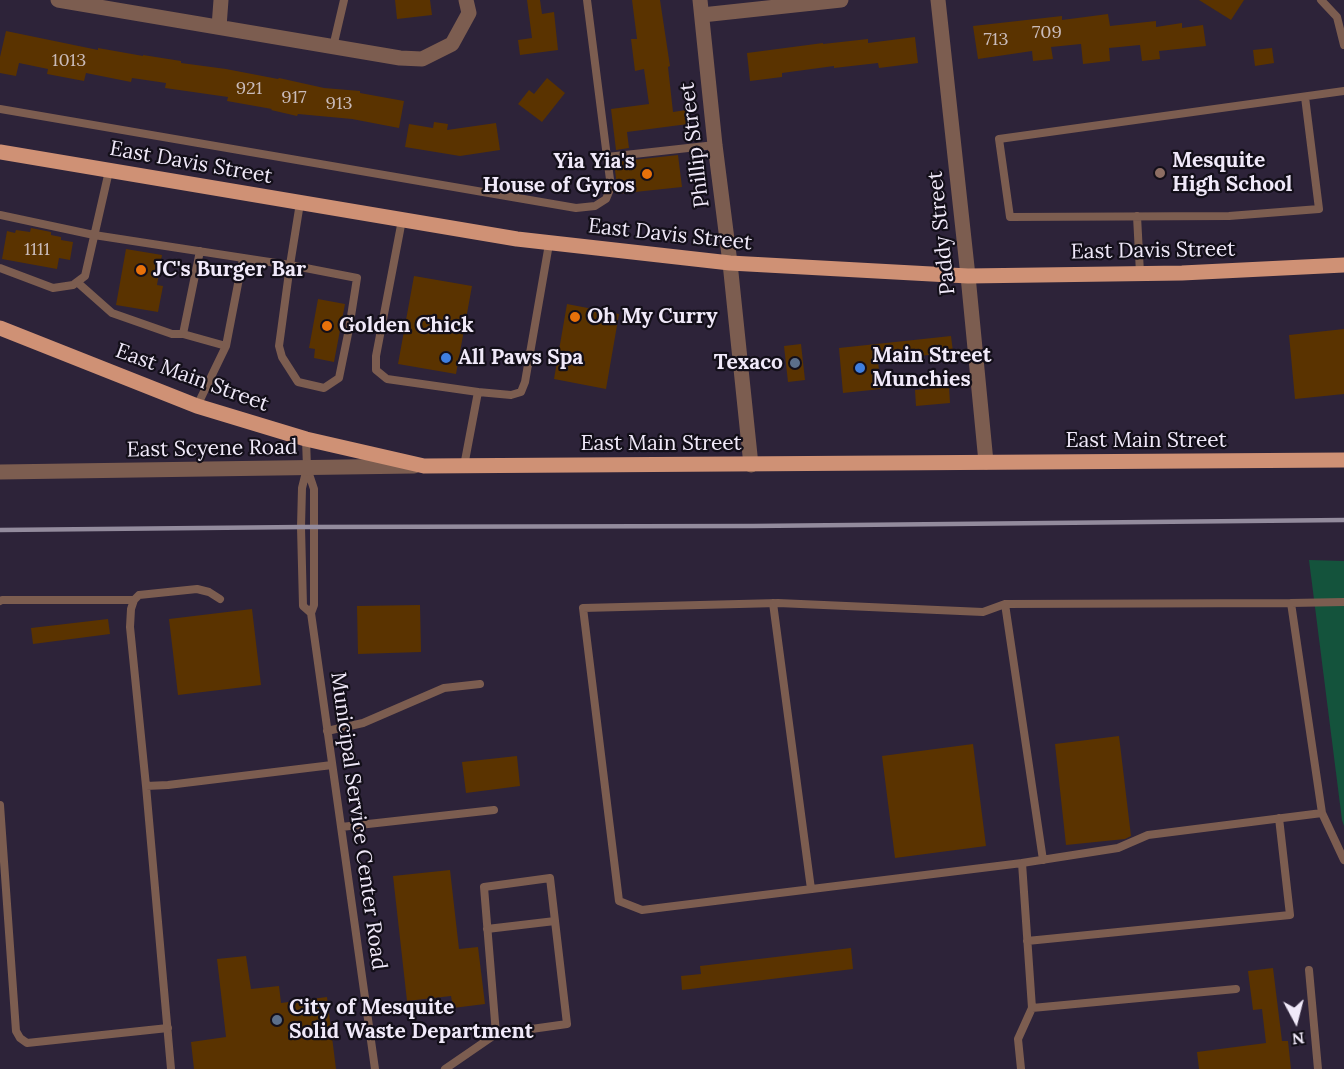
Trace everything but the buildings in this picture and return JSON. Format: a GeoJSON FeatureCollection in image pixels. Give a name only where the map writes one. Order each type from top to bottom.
{"type":"FeatureCollection","features":[{"type":"Feature","properties":{"kind":"main road","name":"East Davis Street"},"geometry":{"type":"LineString","coordinates":[[0,152],[549,244],[730,263],[968,276],[1140,273],[1344,265]]}},
{"type":"Feature","properties":{"kind":"main road","name":"East Main Street"},"geometry":{"type":"LineString","coordinates":[[0,328],[197,406],[306,439],[424,466],[1344,460]]}},
{"type":"Feature","properties":{"kind":"street"},"geometry":{"type":"LineString","coordinates":[[58,0],[126,6],[219,27],[400,58],[422,59],[452,44],[469,14],[466,0]]}},
{"type":"Feature","properties":{"kind":"street"},"geometry":{"type":"LineString","coordinates":[[219,27],[221,0]]}},
{"type":"Feature","properties":{"kind":"street"},"geometry":{"type":"LineString","coordinates":[[701,8],[841,0]]}},
{"type":"Feature","properties":{"kind":"street","name":"Paddy Street"},"geometry":{"type":"LineString","coordinates":[[938,0],[986,462]]}},
{"type":"Feature","properties":{"kind":"street","name":"Phillip Street"},"geometry":{"type":"LineString","coordinates":[[701,8],[751,465]]}},
{"type":"Feature","properties":{"kind":"street","name":"East Scyene Road"},"geometry":{"type":"LineString","coordinates":[[0,472],[424,466]]}},
{"type":"Feature","properties":{"kind":"lane"},"geometry":{"type":"LineString","coordinates":[[333,47],[344,0]]}},
{"type":"Feature","properties":{"kind":"lane"},"geometry":{"type":"LineString","coordinates":[[0,109],[576,208],[595,206],[606,199],[611,187],[587,0]]}},
{"type":"Feature","properties":{"kind":"lane"},"geometry":{"type":"LineString","coordinates":[[1322,0],[1337,17],[1344,43]]}},
{"type":"Feature","properties":{"kind":"lane"},"geometry":{"type":"LineString","coordinates":[[1305,97],[1319,208],[1229,216],[1010,217],[999,139],[1344,91]]}},
{"type":"Feature","properties":{"kind":"lane"},"geometry":{"type":"LineString","coordinates":[[607,157],[715,145]]}},
{"type":"Feature","properties":{"kind":"lane"},"geometry":{"type":"LineString","coordinates":[[0,268],[53,288],[73,285],[85,276],[109,171]]}},
{"type":"Feature","properties":{"kind":"lane"},"geometry":{"type":"LineString","coordinates":[[0,215],[94,235],[243,258],[290,266],[357,278],[339,378],[324,388],[298,382],[282,357],[279,346],[290,266],[300,203]]}},
{"type":"Feature","properties":{"kind":"lane"},"geometry":{"type":"LineString","coordinates":[[1137,216],[1140,273]]}},
{"type":"Feature","properties":{"kind":"lane"},"geometry":{"type":"LineString","coordinates":[[402,220],[376,356],[376,370],[387,379],[478,392],[511,395],[520,392],[525,382],[549,244]]}},
{"type":"Feature","properties":{"kind":"lane"},"geometry":{"type":"LineString","coordinates":[[183,334],[200,251]]}},
{"type":"Feature","properties":{"kind":"lane"},"geometry":{"type":"LineString","coordinates":[[197,406],[226,346],[243,258]]}},
{"type":"Feature","properties":{"kind":"lane"},"geometry":{"type":"LineString","coordinates":[[77,282],[112,313],[172,334],[183,334],[226,346]]}},
{"type":"Feature","properties":{"kind":"lane"},"geometry":{"type":"LineString","coordinates":[[464,466],[478,392]]}},
{"type":"Feature","properties":{"kind":"lane","name":"Municipal Service Center Road"},"geometry":{"type":"LineString","coordinates":[[306,439],[301,549],[303,606],[311,613]]}},
{"type":"Feature","properties":{"kind":"lane","name":"Municipal Service Center Road"},"geometry":{"type":"LineString","coordinates":[[306,468],[314,489],[314,605],[311,613],[375,1069]]}},
{"type":"Feature","properties":{"kind":"lane"},"geometry":{"type":"LineString","coordinates":[[171,1069],[130,627],[131,609],[134,600],[140,595],[197,589],[209,592],[220,599]]}},
{"type":"Feature","properties":{"kind":"lane"},"geometry":{"type":"LineString","coordinates":[[0,601],[134,600]]}},
{"type":"Feature","properties":{"kind":"lane"},"geometry":{"type":"LineString","coordinates":[[1322,813],[1148,835],[1118,848],[1022,863],[642,910],[619,901],[583,608],[773,603],[983,612],[1005,604],[1344,602]]}},
{"type":"Feature","properties":{"kind":"lane"},"geometry":{"type":"LineString","coordinates":[[773,603],[811,889]]}},
{"type":"Feature","properties":{"kind":"lane"},"geometry":{"type":"LineString","coordinates":[[1291,603],[1322,813],[1344,860]]}},
{"type":"Feature","properties":{"kind":"lane"},"geometry":{"type":"LineString","coordinates":[[1005,604],[1043,860]]}},
{"type":"Feature","properties":{"kind":"lane"},"geometry":{"type":"LineString","coordinates":[[327,731],[363,723],[444,688],[480,684]]}},
{"type":"Feature","properties":{"kind":"lane"},"geometry":{"type":"LineString","coordinates":[[146,786],[332,765]]}},
{"type":"Feature","properties":{"kind":"lane"},"geometry":{"type":"LineString","coordinates":[[0,805],[16,1031],[20,1038],[27,1043],[168,1028]]}},
{"type":"Feature","properties":{"kind":"lane"},"geometry":{"type":"LineString","coordinates":[[341,827],[494,810]]}},
{"type":"Feature","properties":{"kind":"lane"},"geometry":{"type":"LineString","coordinates":[[1027,941],[1290,915],[1279,819]]}},
{"type":"Feature","properties":{"kind":"lane"},"geometry":{"type":"LineString","coordinates":[[1021,1069],[1018,1039],[1032,1008],[1022,863]]}},
{"type":"Feature","properties":{"kind":"lane"},"geometry":{"type":"LineString","coordinates":[[445,1069],[496,1034],[567,1024],[550,878],[484,887],[496,1034]]}},
{"type":"Feature","properties":{"kind":"lane"},"geometry":{"type":"LineString","coordinates":[[487,929],[555,921]]}},
{"type":"Feature","properties":{"kind":"lane"},"geometry":{"type":"LineString","coordinates":[[1309,970],[1318,1069]]}},
{"type":"Feature","properties":{"kind":"lane"},"geometry":{"type":"LineString","coordinates":[[1032,1008],[1236,989]]}},
{"type":"Feature","properties":{"kind":"green space"},"geometry":{"type":"Polygon","coordinates":[[[1309,560],[1344,561],[1344,826],[1342,820],[1309,560]]]}},
{"type":"Feature","properties":{"kind":"railway"},"geometry":{"type":"LineString","coordinates":[[0,530],[1344,520]]}},
{"type":"Feature","properties":{"kind":"place","name":"Mesquite High School"},"geometry":{"type":"Point","coordinates":[1160,173]}},
{"type":"Feature","properties":{"kind":"place","name":"Yia Yia's House of Gyros"},"geometry":{"type":"Point","coordinates":[647,174]}},
{"type":"Feature","properties":{"kind":"place","name":"JC's Burger Bar"},"geometry":{"type":"Point","coordinates":[141,270]}},
{"type":"Feature","properties":{"kind":"place","name":"Oh My Curry"},"geometry":{"type":"Point","coordinates":[575,317]}},
{"type":"Feature","properties":{"kind":"place","name":"Golden Chick"},"geometry":{"type":"Point","coordinates":[327,326]}},
{"type":"Feature","properties":{"kind":"place","name":"All Paws Spa"},"geometry":{"type":"Point","coordinates":[446,358]}},
{"type":"Feature","properties":{"kind":"place","name":"Texaco"},"geometry":{"type":"Point","coordinates":[795,363]}},
{"type":"Feature","properties":{"kind":"place","name":"Main Street Munchies"},"geometry":{"type":"Point","coordinates":[860,368]}},
{"type":"Feature","properties":{"kind":"place","name":"City of Mesquite Solid Waste Department"},"geometry":{"type":"Point","coordinates":[277,1020]}}]}
